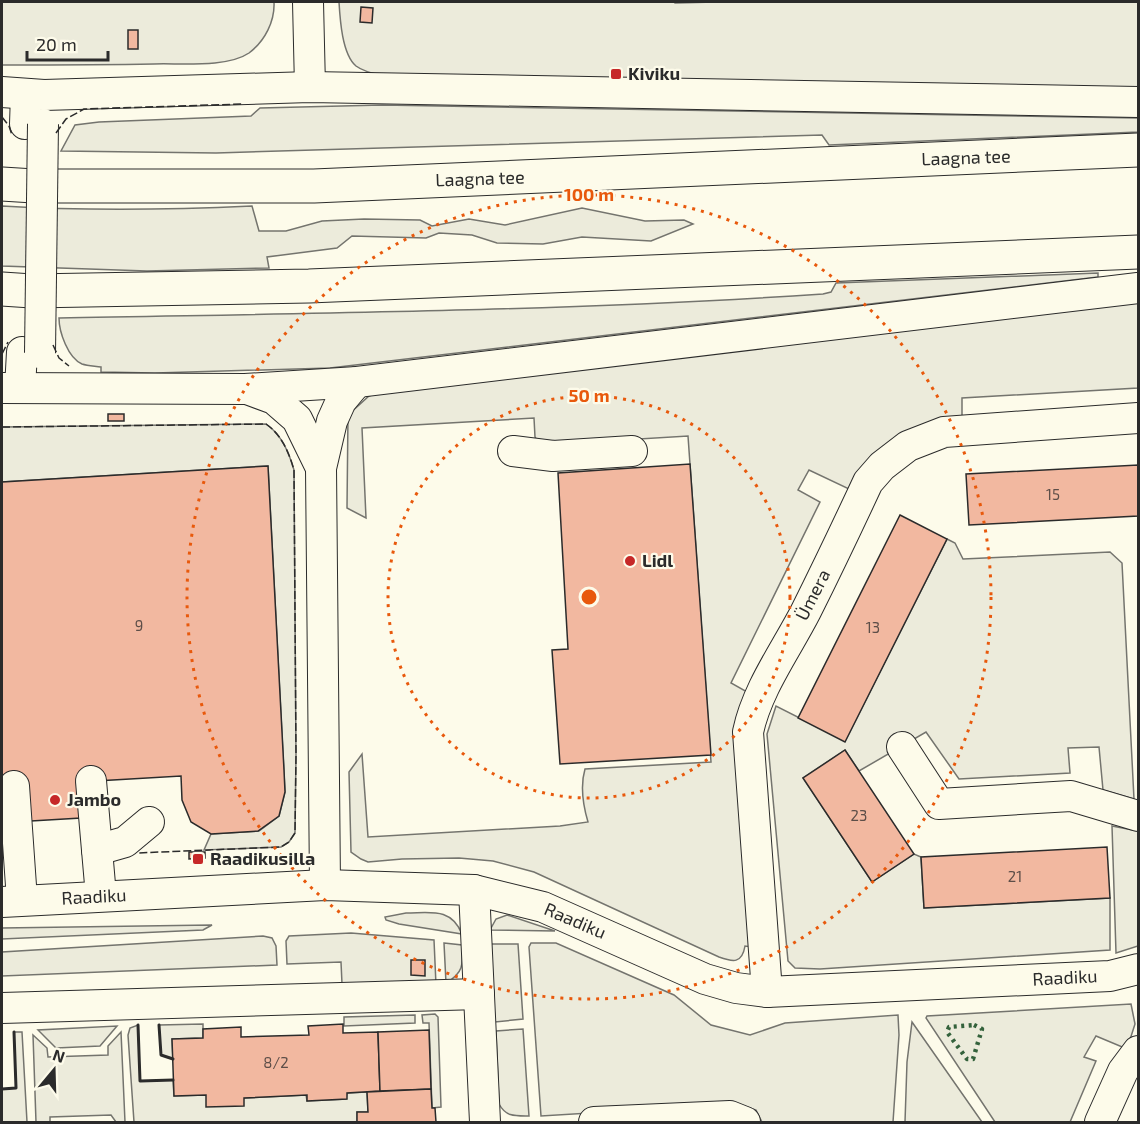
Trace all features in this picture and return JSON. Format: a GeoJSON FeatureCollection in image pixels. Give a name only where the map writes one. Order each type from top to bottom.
{"type":"FeatureCollection","features":[{"type":"Feature","properties":{"kind":"main road","name":"Laagna tee"},"geometry":{"type":"LineString","coordinates":[[2,184],[314,186],[1138,150]]}},
{"type":"Feature","properties":{"kind":"main road"},"geometry":{"type":"LineString","coordinates":[[2,289],[32,291],[309,286],[1138,252]]}},
{"type":"Feature","properties":{"kind":"street"},"geometry":{"type":"LineString","coordinates":[[308,2],[310,87]]}},
{"type":"Feature","properties":{"kind":"street"},"geometry":{"type":"LineString","coordinates":[[1138,102],[310,87],[24,93],[34,124],[31,352],[20,388],[245,389],[357,382],[1138,288]]}},
{"type":"Feature","properties":{"kind":"street"},"geometry":{"type":"LineString","coordinates":[[325,885],[321,468],[332,421],[341,400],[357,382]]}},
{"type":"Feature","properties":{"kind":"street"},"geometry":{"type":"LineString","coordinates":[[245,389],[274,399],[297,419],[321,468]]}},
{"type":"Feature","properties":{"kind":"street","name":"Ümera"},"geometry":{"type":"LineString","coordinates":[[767,992],[748,732],[759,697],[805,612],[868,482],[882,466],[908,446],[944,432],[1138,418]]}},
{"type":"Feature","properties":{"kind":"street"},"geometry":{"type":"LineString","coordinates":[[513,451],[553,456],[632,451]]}},
{"type":"Feature","properties":{"kind":"street"},"geometry":{"type":"LineString","coordinates":[[902,747],[939,804],[1071,796],[1138,816]]}},
{"type":"Feature","properties":{"kind":"street"},"geometry":{"type":"LineString","coordinates":[[91,781],[101,896]]}},
{"type":"Feature","properties":{"kind":"street"},"geometry":{"type":"LineString","coordinates":[[12,901],[10,845],[14,786]]}},
{"type":"Feature","properties":{"kind":"street"},"geometry":{"type":"LineString","coordinates":[[97,850],[125,842],[149,822]]}},
{"type":"Feature","properties":{"kind":"street","name":"Raadiku"},"geometry":{"type":"LineString","coordinates":[[12,901],[325,885],[474,890],[543,907],[705,979],[736,988],[767,992],[1137,975]]}},
{"type":"Feature","properties":{"kind":"street"},"geometry":{"type":"LineString","coordinates":[[474,890],[485,1122]]}},
{"type":"Feature","properties":{"kind":"street"},"geometry":{"type":"LineString","coordinates":[[2,1008],[479,994]]}},
{"type":"Feature","properties":{"kind":"street"},"geometry":{"type":"LineString","coordinates":[[1100,1122],[1123,1071],[1138,1051]]}},
{"type":"Feature","properties":{"kind":"street"},"geometry":{"type":"LineString","coordinates":[[594,1122],[730,1116],[745,1122]]}},
{"type":"Feature","properties":{"kind":"shaded area"},"geometry":{"type":"Polygon","coordinates":[[[2,2],[274,2],[274,9],[271,23],[260,43],[249,53],[229,61],[190,64],[2,65],[2,2]]]}},
{"type":"Feature","properties":{"kind":"shaded area"},"geometry":{"type":"Polygon","coordinates":[[[339,2],[1138,2],[1138,89],[384,76],[362,70],[351,61],[343,36],[339,2]]]}},
{"type":"Feature","properties":{"kind":"shaded area"},"geometry":{"type":"Polygon","coordinates":[[[382,105],[1138,118],[1138,132],[829,145],[822,135],[216,153],[61,151],[75,125],[251,116],[260,108],[382,105]]]}},
{"type":"Feature","properties":{"kind":"shaded area"},"geometry":{"type":"Polygon","coordinates":[[[2,206],[127,209],[252,206],[259,231],[286,231],[322,221],[364,219],[420,220],[432,226],[469,219],[505,225],[582,208],[645,221],[684,220],[693,224],[651,241],[582,237],[543,244],[497,243],[472,235],[439,233],[426,238],[352,236],[337,248],[267,257],[269,268],[147,271],[2,266],[2,206]]]}},
{"type":"Feature","properties":{"kind":"shaded area"},"geometry":{"type":"Polygon","coordinates":[[[1098,273],[1098,277],[330,368],[155,373],[101,372],[101,367],[82,364],[72,356],[63,337],[59,318],[441,310],[727,300],[823,294],[831,292],[836,283],[1098,273]]]}},
{"type":"Feature","properties":{"kind":"shaded area"},"geometry":{"type":"Polygon","coordinates":[[[1138,301],[1138,388],[962,398],[962,420],[851,490],[809,470],[798,490],[820,502],[731,683],[749,693],[736,719],[736,733],[752,947],[745,946],[739,959],[729,960],[719,957],[534,872],[493,861],[459,858],[368,862],[351,852],[349,772],[362,754],[368,837],[560,826],[588,822],[583,796],[585,769],[711,762],[688,436],[540,445],[535,437],[534,418],[362,428],[366,518],[347,508],[348,415],[369,396],[381,391],[1138,301]]]}},
{"type":"Feature","properties":{"kind":"shaded area"},"geometry":{"type":"Polygon","coordinates":[[[266,424],[281,439],[294,470],[295,833],[289,842],[281,847],[204,850],[211,834],[259,831],[279,816],[285,792],[268,466],[2,482],[2,427],[266,424]]]}},
{"type":"Feature","properties":{"kind":"shaded area"},"geometry":{"type":"Polygon","coordinates":[[[947,539],[955,543],[963,559],[1110,552],[1122,563],[1134,799],[1103,790],[1099,747],[1068,748],[1070,773],[959,779],[926,732],[859,771],[845,750],[803,778],[872,882],[914,854],[921,857],[924,908],[1110,898],[1110,950],[820,969],[795,968],[788,961],[767,734],[776,706],[845,741],[947,539]]]}},
{"type":"Feature","properties":{"kind":"shaded area"},"geometry":{"type":"Polygon","coordinates":[[[1112,826],[1138,831],[1138,946],[1116,953],[1112,826]]]}},
{"type":"Feature","properties":{"kind":"shaded area"},"geometry":{"type":"Polygon","coordinates":[[[406,913],[446,915],[452,919],[462,934],[399,924],[386,920],[385,917],[406,913]]]}},
{"type":"Feature","properties":{"kind":"shaded area"},"geometry":{"type":"Polygon","coordinates":[[[507,915],[555,931],[490,930],[496,919],[507,915]]]}},
{"type":"Feature","properties":{"kind":"shaded area"},"geometry":{"type":"Polygon","coordinates":[[[212,925],[203,930],[2,939],[2,928],[212,925]]]}},
{"type":"Feature","properties":{"kind":"shaded area"},"geometry":{"type":"Polygon","coordinates":[[[351,933],[434,940],[436,985],[342,984],[341,962],[287,964],[286,941],[289,936],[351,933]]]}},
{"type":"Feature","properties":{"kind":"shaded area"},"geometry":{"type":"Polygon","coordinates":[[[263,936],[272,938],[276,946],[277,965],[2,976],[2,952],[263,936]]]}},
{"type":"Feature","properties":{"kind":"shaded area"},"geometry":{"type":"Polygon","coordinates":[[[444,943],[462,945],[462,963],[459,972],[446,983],[444,943]]]}},
{"type":"Feature","properties":{"kind":"shaded area"},"geometry":{"type":"Polygon","coordinates":[[[531,943],[556,943],[674,995],[711,1025],[750,1035],[785,1023],[898,1015],[899,1035],[893,1122],[762,1122],[756,1110],[738,1104],[541,1116],[529,947],[531,943]]]}},
{"type":"Feature","properties":{"kind":"shaded area"},"geometry":{"type":"Polygon","coordinates":[[[490,944],[518,944],[523,1019],[495,1022],[490,944]]]}},
{"type":"Feature","properties":{"kind":"shaded area"},"geometry":{"type":"Polygon","coordinates":[[[1131,1004],[1135,1024],[1127,1049],[1096,1036],[1084,1057],[1096,1061],[1070,1122],[995,1122],[926,1018],[927,1016],[1131,1004]]]}},
{"type":"Feature","properties":{"kind":"shaded area"},"geometry":{"type":"Polygon","coordinates":[[[435,1014],[438,1017],[441,1107],[432,1108],[429,1023],[423,1023],[422,1015],[435,1014]]]}},
{"type":"Feature","properties":{"kind":"shaded area"},"geometry":{"type":"Polygon","coordinates":[[[415,1015],[415,1023],[344,1026],[344,1017],[415,1015]]]}},
{"type":"Feature","properties":{"kind":"shaded area"},"geometry":{"type":"Polygon","coordinates":[[[912,1022],[982,1122],[905,1122],[907,1062],[912,1022]]]}},
{"type":"Feature","properties":{"kind":"shaded area"},"geometry":{"type":"Polygon","coordinates":[[[203,1024],[203,1038],[172,1039],[173,1059],[161,1055],[159,1025],[203,1024]]]}},
{"type":"Feature","properties":{"kind":"shaded area"},"geometry":{"type":"Polygon","coordinates":[[[138,1025],[140,1081],[173,1080],[174,1096],[206,1095],[244,1098],[306,1095],[307,1101],[346,1099],[347,1093],[367,1092],[368,1112],[357,1112],[357,1122],[134,1122],[128,1035],[130,1028],[138,1025]]]}},
{"type":"Feature","properties":{"kind":"shaded area"},"geometry":{"type":"Polygon","coordinates":[[[117,1026],[100,1046],[56,1048],[38,1030],[117,1026]]]}},
{"type":"Feature","properties":{"kind":"shaded area"},"geometry":{"type":"Polygon","coordinates":[[[523,1029],[529,1116],[515,1116],[508,1114],[499,1104],[496,1031],[523,1029]]]}},
{"type":"Feature","properties":{"kind":"shaded area"},"geometry":{"type":"Polygon","coordinates":[[[14,1032],[22,1032],[27,1122],[2,1122],[2,1089],[16,1088],[14,1032]]]}},
{"type":"Feature","properties":{"kind":"shaded area"},"geometry":{"type":"Polygon","coordinates":[[[121,1032],[125,1122],[116,1122],[111,1115],[50,1117],[50,1122],[36,1122],[33,1035],[47,1048],[48,1057],[108,1055],[108,1046],[121,1032]]]}},
{"type":"Feature","properties":{"kind":"building"},"geometry":{"type":"Polygon","coordinates":[[[361,7],[373,8],[372,23],[360,22],[361,7]]]}},
{"type":"Feature","properties":{"kind":"building"},"geometry":{"type":"Polygon","coordinates":[[[128,30],[138,30],[138,49],[128,49],[128,30]]]}},
{"type":"Feature","properties":{"kind":"building"},"geometry":{"type":"Polygon","coordinates":[[[108,414],[124,414],[124,421],[108,421],[108,414]]]}},
{"type":"Feature","properties":{"kind":"building","name":"Lidl"},"geometry":{"type":"Polygon","coordinates":[[[690,464],[711,755],[560,764],[552,650],[568,649],[558,473],[690,464]]]}},
{"type":"Feature","properties":{"kind":"building"},"geometry":{"type":"Polygon","coordinates":[[[1138,465],[1138,516],[969,525],[966,474],[1138,465]]]}},
{"type":"Feature","properties":{"kind":"building"},"geometry":{"type":"Polygon","coordinates":[[[268,466],[285,792],[279,816],[258,831],[211,834],[191,822],[182,800],[181,776],[79,782],[81,818],[31,821],[2,787],[2,482],[268,466]]]}},
{"type":"Feature","properties":{"kind":"building"},"geometry":{"type":"Polygon","coordinates":[[[900,515],[947,539],[845,742],[798,718],[900,515]]]}},
{"type":"Feature","properties":{"kind":"building"},"geometry":{"type":"Polygon","coordinates":[[[845,750],[914,854],[872,882],[803,778],[845,750]]]}},
{"type":"Feature","properties":{"kind":"building"},"geometry":{"type":"Polygon","coordinates":[[[1107,847],[1110,898],[924,908],[921,857],[1107,847]]]}},
{"type":"Feature","properties":{"kind":"building"},"geometry":{"type":"Polygon","coordinates":[[[189,852],[205,852],[205,858],[189,859],[189,852]]]}},
{"type":"Feature","properties":{"kind":"building"},"geometry":{"type":"Polygon","coordinates":[[[411,960],[425,960],[425,976],[411,975],[411,960]]]}},
{"type":"Feature","properties":{"kind":"building"},"geometry":{"type":"Polygon","coordinates":[[[343,1024],[343,1033],[378,1032],[380,1091],[347,1093],[347,1099],[307,1101],[307,1095],[244,1098],[244,1106],[206,1107],[206,1095],[174,1096],[172,1039],[203,1038],[203,1029],[241,1027],[241,1037],[309,1035],[308,1026],[343,1024]]]}},
{"type":"Feature","properties":{"kind":"building"},"geometry":{"type":"Polygon","coordinates":[[[429,1030],[431,1089],[380,1091],[378,1032],[429,1030]]]}},
{"type":"Feature","properties":{"kind":"building"},"geometry":{"type":"Polygon","coordinates":[[[431,1089],[432,1108],[435,1108],[436,1122],[357,1122],[357,1112],[368,1112],[367,1092],[431,1089]]]}},
{"type":"Feature","properties":{"kind":"hedge"},"geometry":{"type":"LineString","coordinates":[[974,1025],[982,1029],[973,1059],[967,1059],[947,1032],[949,1027],[974,1025]]}},
{"type":"Feature","properties":{"kind":"fence"},"geometry":{"type":"LineString","coordinates":[[56,133],[66,119],[84,109],[244,104]]}},
{"type":"Feature","properties":{"kind":"fence"},"geometry":{"type":"LineString","coordinates":[[2,117],[12,135]]}},
{"type":"Feature","properties":{"kind":"fence"},"geometry":{"type":"LineString","coordinates":[[2,354],[8,342]]}},
{"type":"Feature","properties":{"kind":"fence"},"geometry":{"type":"LineString","coordinates":[[53,345],[59,358],[69,366]]}},
{"type":"Feature","properties":{"kind":"fence"},"geometry":{"type":"LineString","coordinates":[[2,427],[266,424],[281,439],[294,470],[295,833],[289,842],[281,847],[137,853]]}},
{"type":"Feature","properties":{"kind":"wall"},"geometry":{"type":"LineString","coordinates":[[138,1025],[140,1081],[173,1080]]}},
{"type":"Feature","properties":{"kind":"wall"},"geometry":{"type":"LineString","coordinates":[[159,1025],[161,1055],[173,1059]]}},
{"type":"Feature","properties":{"kind":"wall"},"geometry":{"type":"LineString","coordinates":[[2,1089],[16,1088],[14,1032]]}},
{"type":"Feature","properties":{"kind":"place","name":"Kiviku"},"geometry":{"type":"Point","coordinates":[616,74]}},
{"type":"Feature","properties":{"kind":"place","name":"Lidl"},"geometry":{"type":"Point","coordinates":[630,561]}},
{"type":"Feature","properties":{"kind":"place","name":"Jambo"},"geometry":{"type":"Point","coordinates":[55,800]}},
{"type":"Feature","properties":{"kind":"place","name":"Raadikusilla"},"geometry":{"type":"Point","coordinates":[198,859]}}]}
